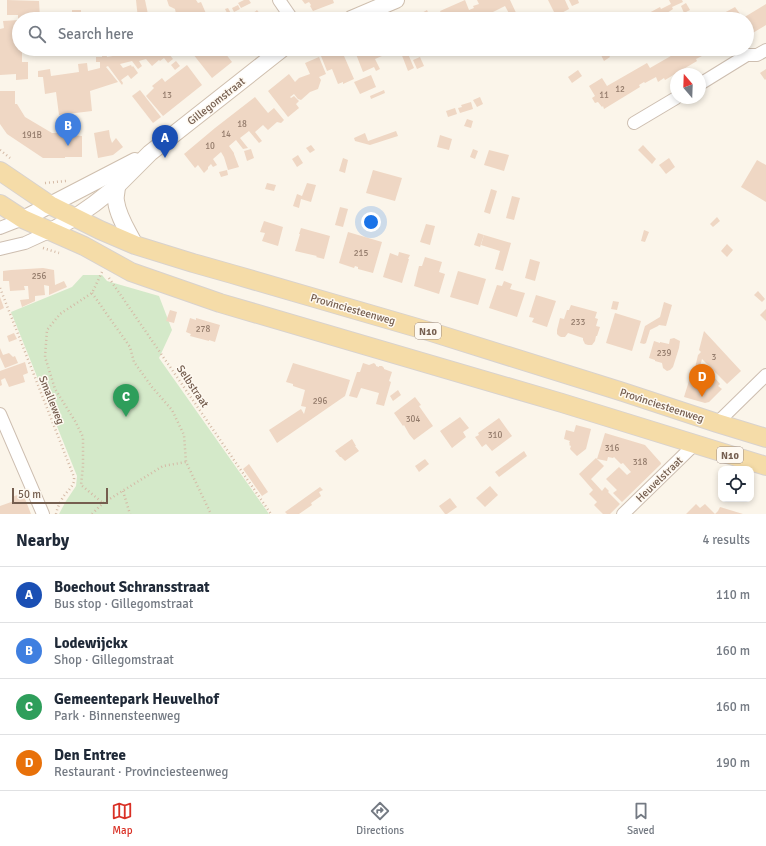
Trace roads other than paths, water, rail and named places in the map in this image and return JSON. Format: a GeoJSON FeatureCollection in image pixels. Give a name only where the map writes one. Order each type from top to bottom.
{"type":"FeatureCollection","features":[{"type":"Feature","properties":{"kind":"main road","name":"Provinciesteenweg"},"geometry":{"type":"LineString","coordinates":[[0,171],[50,205],[74,218],[135,244],[193,264],[232,274],[428,332],[766,438]]}},
{"type":"Feature","properties":{"kind":"main road","name":"N10"},"geometry":{"type":"LineString","coordinates":[[0,204],[23,219],[49,232],[84,246],[131,272],[220,303],[562,402],[766,466]]}},
{"type":"Feature","properties":{"kind":"main road","name":"Provinciesteenweg"},"geometry":{"type":"LineString","coordinates":[[695,444],[717,423]]}},
{"type":"Feature","properties":{"kind":"street"},"geometry":{"type":"LineString","coordinates":[[279,0],[287,12]]}},
{"type":"Feature","properties":{"kind":"street"},"geometry":{"type":"LineString","coordinates":[[368,12],[396,0]]}},
{"type":"Feature","properties":{"kind":"street"},"geometry":{"type":"LineString","coordinates":[[754,55],[758,55],[766,50]]}},
{"type":"Feature","properties":{"kind":"street","name":"Gillegomstraat"},"geometry":{"type":"LineString","coordinates":[[49,232],[74,218],[117,186],[150,153],[273,56]]}},
{"type":"Feature","properties":{"kind":"street"},"geometry":{"type":"LineString","coordinates":[[706,80],[745,56]]}},
{"type":"Feature","properties":{"kind":"street"},"geometry":{"type":"LineString","coordinates":[[634,124],[670,102]]}},
{"type":"Feature","properties":{"kind":"street","name":"Gillegomstraat"},"geometry":{"type":"LineString","coordinates":[[23,219],[150,153]]}},
{"type":"Feature","properties":{"kind":"street"},"geometry":{"type":"LineString","coordinates":[[117,186],[116,200],[118,211],[123,224],[135,244]]}},
{"type":"Feature","properties":{"kind":"street"},"geometry":{"type":"LineString","coordinates":[[0,228],[23,219]]}},
{"type":"Feature","properties":{"kind":"street"},"geometry":{"type":"LineString","coordinates":[[0,249],[25,243],[49,232]]}},
{"type":"Feature","properties":{"kind":"street"},"geometry":{"type":"LineString","coordinates":[[717,423],[766,375]]}},
{"type":"Feature","properties":{"kind":"street"},"geometry":{"type":"LineString","coordinates":[[0,414],[43,514]]}},
{"type":"Feature","properties":{"kind":"street","name":"Heuvelstraat"},"geometry":{"type":"LineString","coordinates":[[623,514],[695,444]]}},
{"type":"Feature","properties":{"kind":"place","name":"Lodewijckx"},"geometry":{"type":"Point","coordinates":[68,146]}},
{"type":"Feature","properties":{"kind":"place","name":"Boechout Schransstraat"},"geometry":{"type":"Point","coordinates":[165,158]}},
{"type":"Feature","properties":{"kind":"place","name":"Den Entree"},"geometry":{"type":"Point","coordinates":[702,397]}},
{"type":"Feature","properties":{"kind":"place","name":"Gemeentepark Heuvelhof"},"geometry":{"type":"Point","coordinates":[126,417]}}]}
